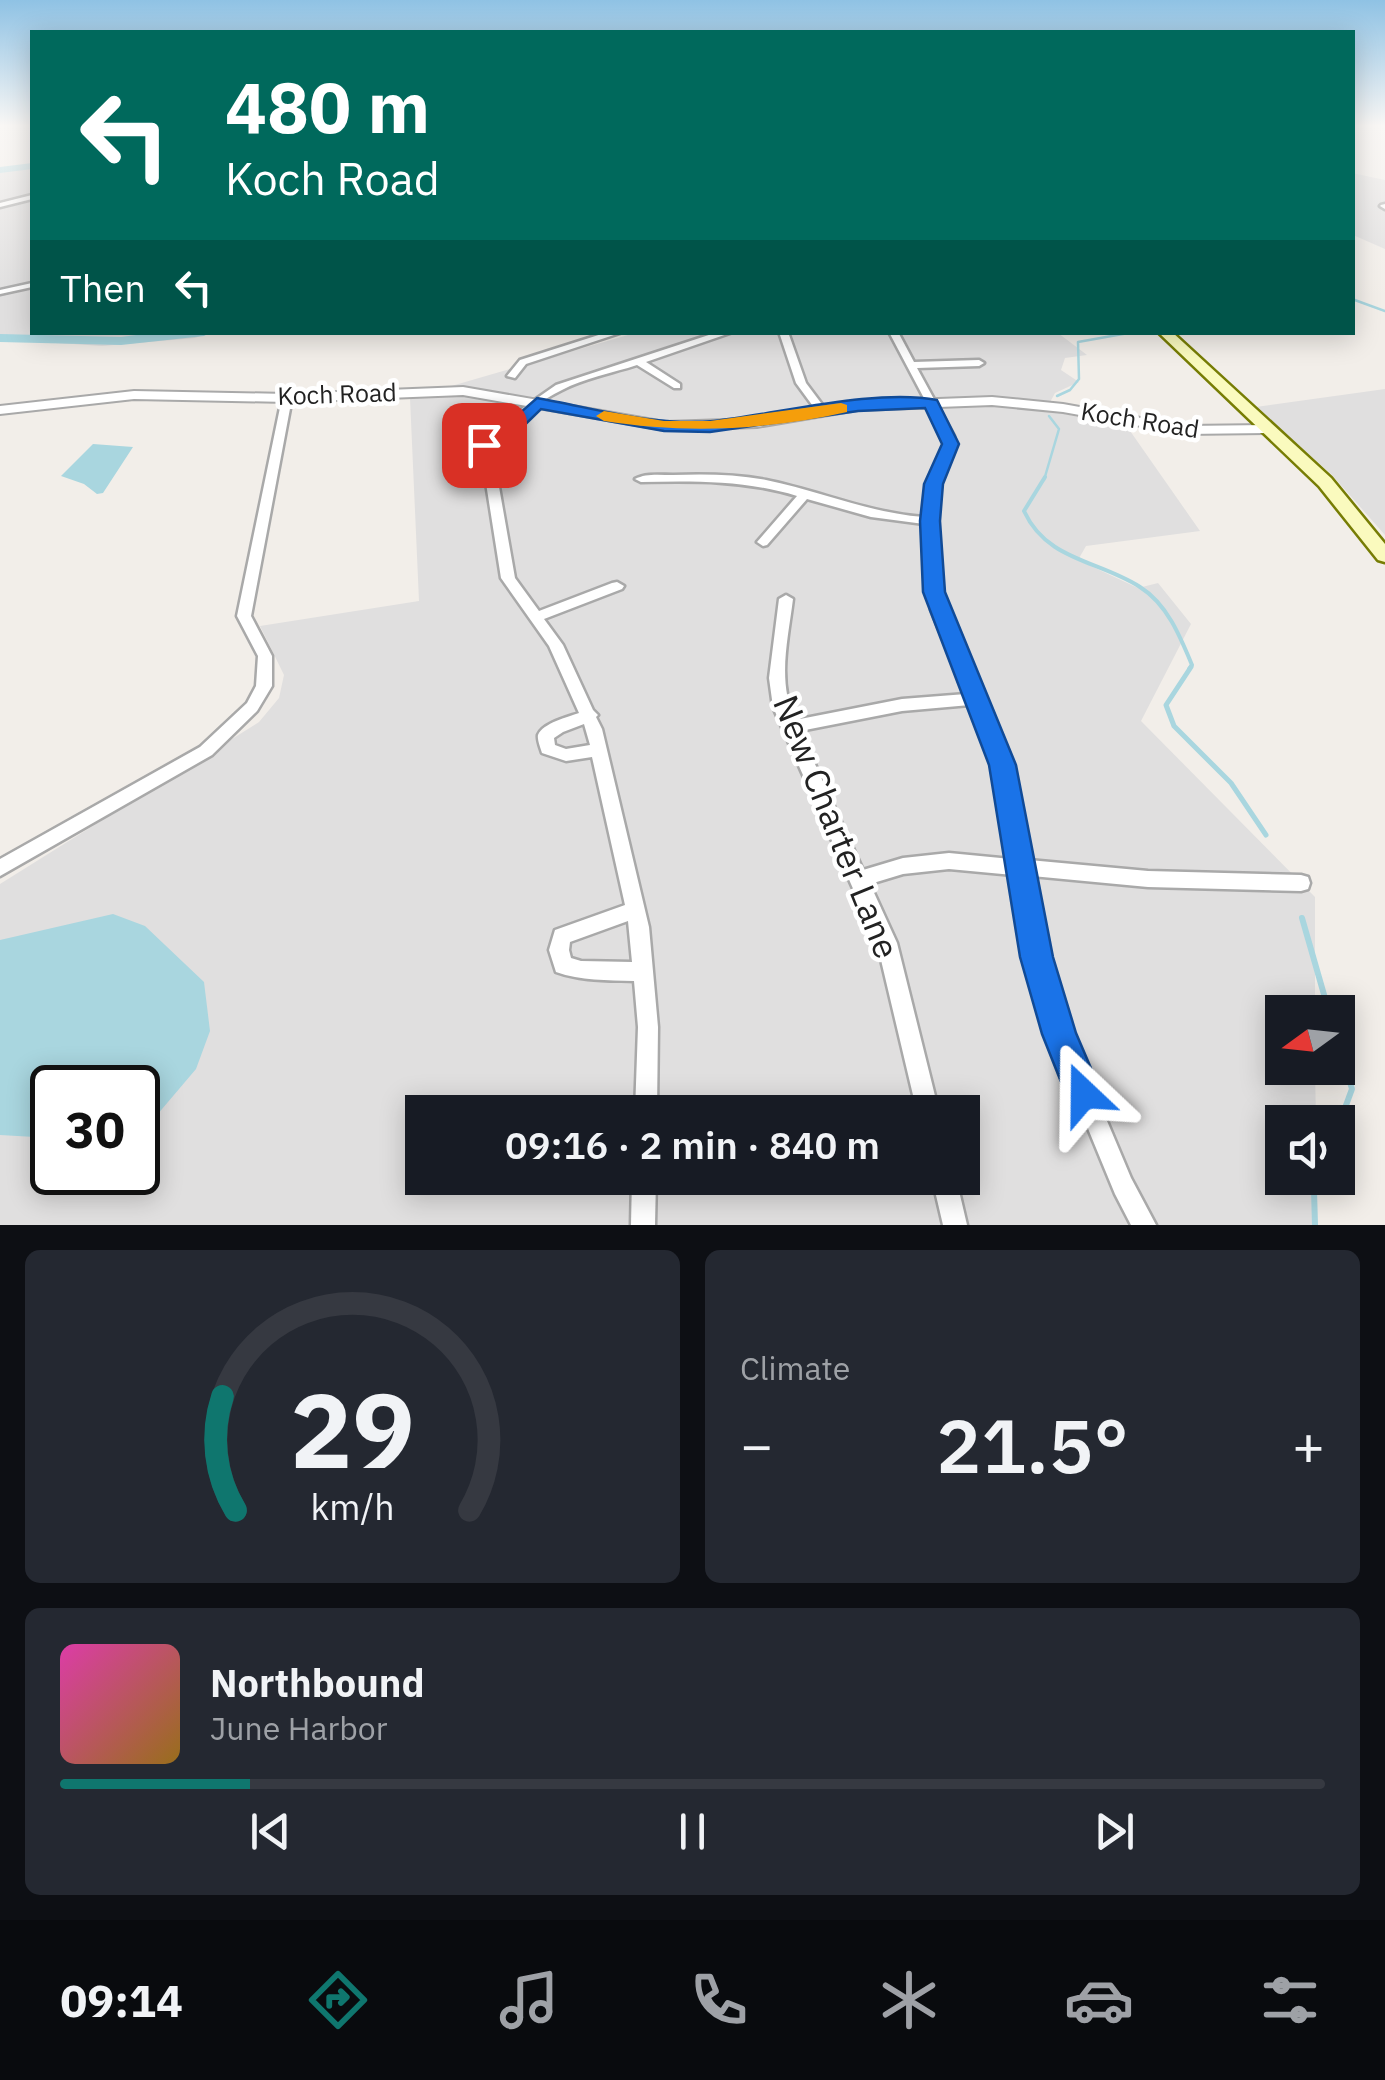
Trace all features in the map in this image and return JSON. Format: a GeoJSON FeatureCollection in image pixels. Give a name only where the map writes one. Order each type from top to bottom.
{"type":"FeatureCollection","features":[{"type":"Feature","properties":{"kind":"main road"},"geometry":{"type":"LineString","coordinates":[[1167,335],[1325,482],[1385,556]]}},
{"type":"Feature","properties":{"kind":"street"},"geometry":{"type":"LineString","coordinates":[[0,205],[30,198]]}},
{"type":"Feature","properties":{"kind":"street"},"geometry":{"type":"LineString","coordinates":[[0,292],[30,285]]}},
{"type":"Feature","properties":{"kind":"street"},"geometry":{"type":"LineString","coordinates":[[512,376],[523,362],[610,335]]}},
{"type":"Feature","properties":{"kind":"street"},"geometry":{"type":"LineString","coordinates":[[646,1095],[648,1027],[636,910],[600,750],[590,715],[568,668],[508,578],[488,464],[492,448],[537,403],[559,388],[720,335]]}},
{"type":"Feature","properties":{"kind":"street"},"geometry":{"type":"LineString","coordinates":[[785,335],[802,383],[822,411]]}},
{"type":"Feature","properties":{"kind":"street"},"geometry":{"type":"LineString","coordinates":[[894,335],[950,444],[936,472],[930,521],[938,610],[1003,765],[1037,957],[1060,1034],[1123,1186],[1144,1225]]}},
{"type":"Feature","properties":{"kind":"street"},"geometry":{"type":"LineString","coordinates":[[639,362],[677,386]]}},
{"type":"Feature","properties":{"kind":"street"},"geometry":{"type":"LineString","coordinates":[[910,365],[979,363]]}},
{"type":"Feature","properties":{"kind":"street","name":"Koch Road"},"geometry":{"type":"LineString","coordinates":[[0,410],[134,395],[287,398],[462,391],[664,426],[757,423],[822,411],[931,403],[1029,403],[1185,430],[1267,429]]}},
{"type":"Feature","properties":{"kind":"street"},"geometry":{"type":"LineString","coordinates":[[0,868],[206,751],[252,707],[264,686],[265,656],[244,616],[287,398]]}},
{"type":"Feature","properties":{"kind":"street"},"geometry":{"type":"LineString","coordinates":[[641,479],[722,478],[779,487],[868,516],[930,521]]}},
{"type":"Feature","properties":{"kind":"street"},"geometry":{"type":"LineString","coordinates":[[763,542],[804,496]]}},
{"type":"Feature","properties":{"kind":"street"},"geometry":{"type":"LineString","coordinates":[[535,617],[618,586]]}},
{"type":"Feature","properties":{"kind":"street","name":"New Charter Lane"},"geometry":{"type":"LineString","coordinates":[[786,599],[776,678],[781,707],[887,942],[924,1095]]}},
{"type":"Feature","properties":{"kind":"street"},"geometry":{"type":"LineString","coordinates":[[790,727],[902,706],[976,699]]}},
{"type":"Feature","properties":{"kind":"street"},"geometry":{"type":"LineString","coordinates":[[590,715],[546,736],[548,748],[566,754],[600,750]]}},
{"type":"Feature","properties":{"kind":"street"},"geometry":{"type":"LineString","coordinates":[[858,879],[904,866],[950,860],[1148,878],[1301,883]]}},
{"type":"Feature","properties":{"kind":"street"},"geometry":{"type":"LineString","coordinates":[[636,910],[562,936],[559,958],[563,964],[582,970],[643,972]]}},
{"type":"Feature","properties":{"kind":"street"},"geometry":{"type":"LineString","coordinates":[[643,1225],[644,1195]]}},
{"type":"Feature","properties":{"kind":"street"},"geometry":{"type":"LineString","coordinates":[[948,1195],[955,1225]]}},
{"type":"Feature","properties":{"kind":"shaded area"},"geometry":{"type":"Polygon","coordinates":[[[0,184],[30,184],[30,335],[203,335],[102,346],[0,339],[0,184]]]}},
{"type":"Feature","properties":{"kind":"shaded area"},"geometry":{"type":"Polygon","coordinates":[[[1355,184],[1385,184],[1385,249],[1355,236],[1355,184]]]}},
{"type":"Feature","properties":{"kind":"shaded area"},"geometry":{"type":"Polygon","coordinates":[[[628,335],[1061,335],[1087,355],[1065,358],[1061,370],[1079,382],[1055,393],[1049,404],[1065,414],[1128,428],[1200,531],[1086,546],[1078,560],[1138,588],[1158,583],[1191,624],[1141,721],[1315,897],[1315,995],[1265,995],[1265,1085],[1315,1085],[1316,1105],[1265,1105],[1265,1195],[1316,1195],[1316,1225],[0,1225],[0,884],[259,722],[279,698],[284,675],[260,626],[419,601],[410,398],[628,335]]]}},
{"type":"Feature","properties":{"kind":"shaded area"},"geometry":{"type":"Polygon","coordinates":[[[1385,389],[1385,535],[1331,474],[1256,407],[1385,389]]]}},
{"type":"Feature","properties":{"kind":"water"},"geometry":{"type":"Polygon","coordinates":[[[93,444],[133,447],[103,493],[97,494],[84,484],[61,476],[93,444]]]}},
{"type":"Feature","properties":{"kind":"water"},"geometry":{"type":"Polygon","coordinates":[[[113,914],[145,926],[204,982],[210,1031],[196,1069],[160,1111],[160,1065],[30,1065],[30,1137],[0,1135],[0,940],[113,914]]]}},
{"type":"Feature","properties":{"kind":"waterway"},"geometry":{"type":"LineString","coordinates":[[1355,300],[1385,311]]}},
{"type":"Feature","properties":{"kind":"waterway"},"geometry":{"type":"LineString","coordinates":[[0,338],[121,341],[176,335]]}},
{"type":"Feature","properties":{"kind":"waterway"},"geometry":{"type":"LineString","coordinates":[[1057,396],[1070,390],[1079,379],[1078,342],[1117,335]]}},
{"type":"Feature","properties":{"kind":"waterway"},"geometry":{"type":"LineString","coordinates":[[1045,477],[1059,429],[1049,416]]}},
{"type":"Feature","properties":{"kind":"waterway"},"geometry":{"type":"LineString","coordinates":[[1045,477],[1024,511],[1034,528],[1060,550],[1124,578],[1149,594],[1177,632],[1192,665],[1189,669]]}},
{"type":"Feature","properties":{"kind":"waterway"},"geometry":{"type":"LineString","coordinates":[[1191,667],[1166,705],[1174,726],[1231,783],[1266,835]]}},
{"type":"Feature","properties":{"kind":"waterway"},"geometry":{"type":"LineString","coordinates":[[1302,918],[1324,995]]}},
{"type":"Feature","properties":{"kind":"waterway"},"geometry":{"type":"LineString","coordinates":[[1346,1105],[1351,1085]]}},
{"type":"Feature","properties":{"kind":"waterway"},"geometry":{"type":"LineString","coordinates":[[1314,1195],[1315,1225]]}},
{"type":"Feature","properties":{"kind":"slow traffic"},"geometry":{"type":"LineString","coordinates":[[604,416],[664,426],[710,426],[757,423],[841,408]]}},
{"type":"Feature","properties":{"kind":"route"},"geometry":{"type":"LineString","coordinates":[[484,445],[492,448],[537,403],[664,426],[710,426],[757,423],[858,406],[931,403],[950,444],[936,472],[930,521],[934,592],[1003,765],[1045,990],[1084,1094]]}}]}
